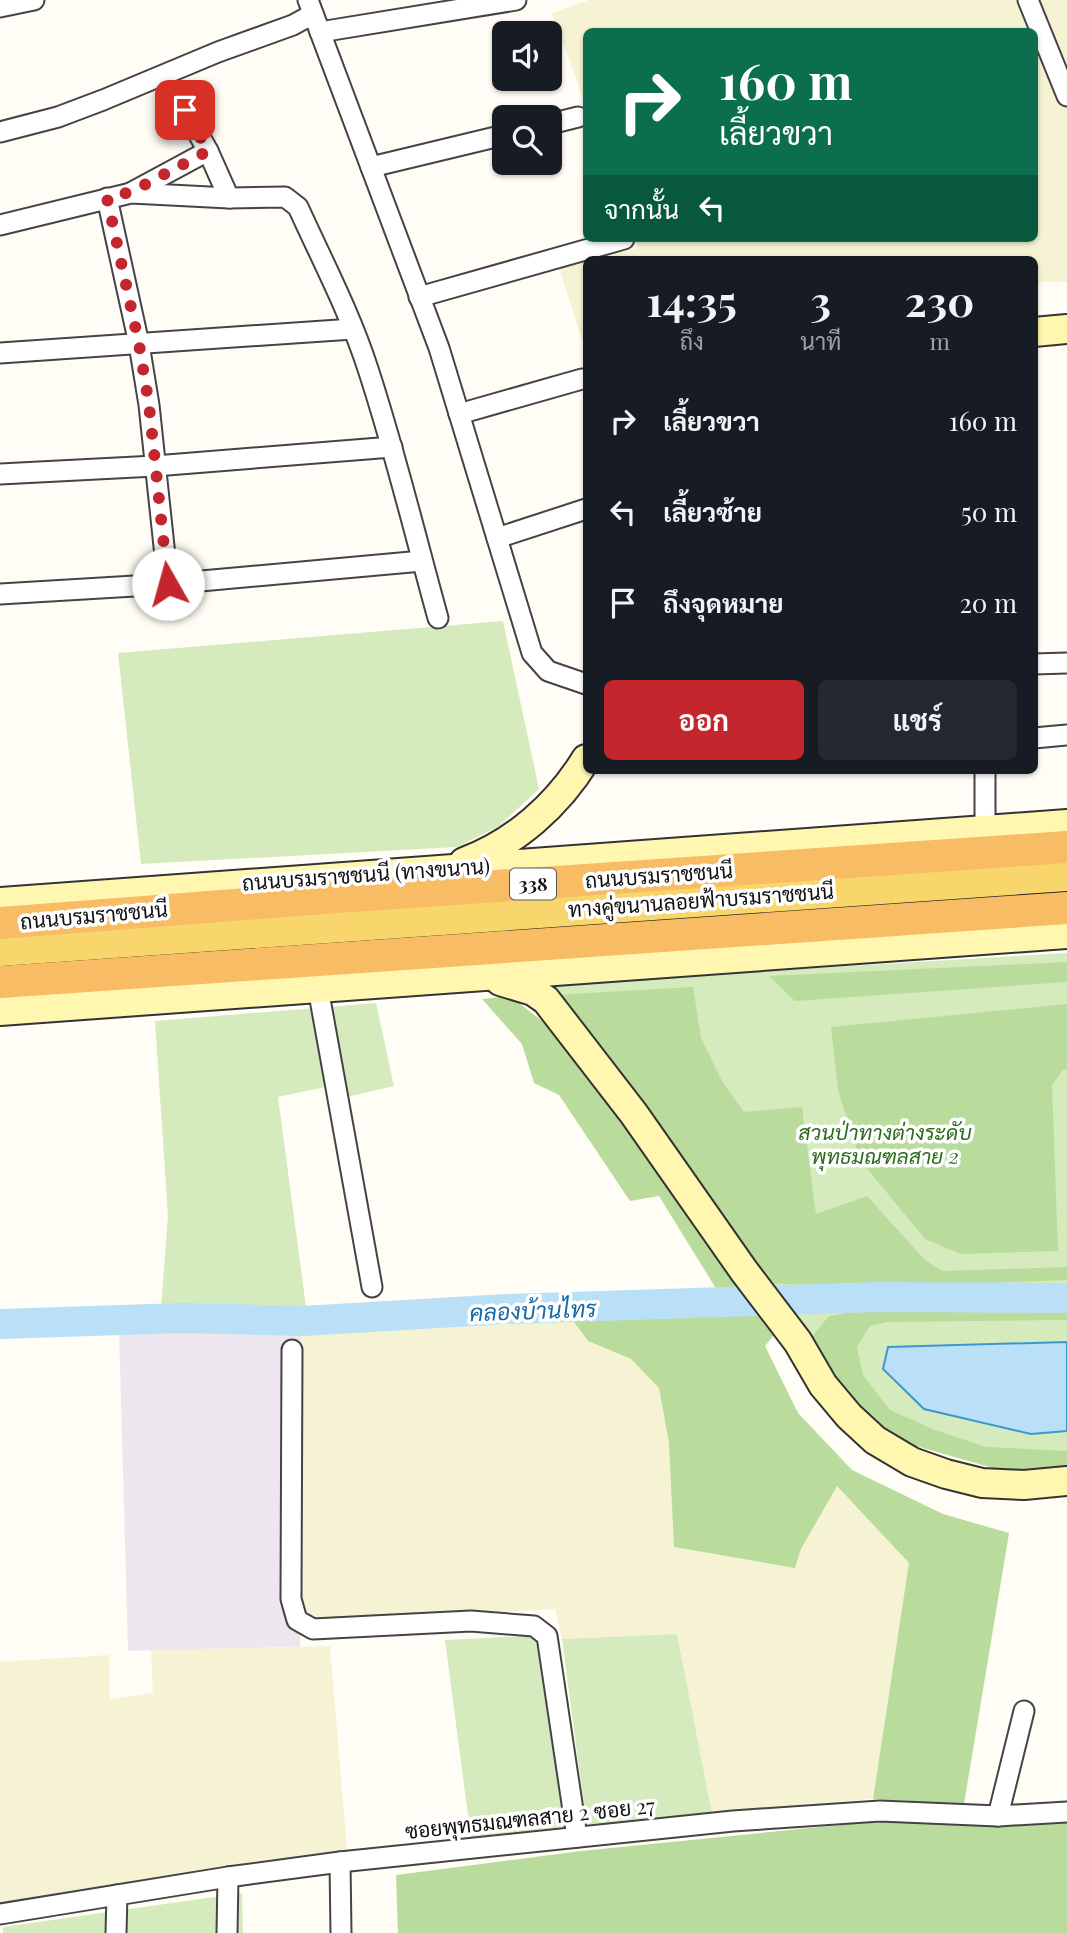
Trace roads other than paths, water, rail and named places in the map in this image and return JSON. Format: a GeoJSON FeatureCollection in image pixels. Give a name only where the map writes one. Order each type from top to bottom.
{"type":"FeatureCollection","features":[{"type":"Feature","properties":{"kind":"highway","name":"ถนนบรมราชชนนี"},"geometry":{"type":"LineString","coordinates":[[0,923],[1067,847]]}},
{"type":"Feature","properties":{"kind":"highway"},"geometry":{"type":"LineString","coordinates":[[0,913],[55,913],[153,904],[190,908]]}},
{"type":"Feature","properties":{"kind":"highway"},"geometry":{"type":"LineString","coordinates":[[0,982],[1067,908]]}},
{"type":"Feature","properties":{"kind":"highway"},"geometry":{"type":"LineString","coordinates":[[0,1003],[212,968]]}},
{"type":"Feature","properties":{"kind":"main road"},"geometry":{"type":"LineString","coordinates":[[1038,332],[1067,329]]}},
{"type":"Feature","properties":{"kind":"main road"},"geometry":{"type":"LineString","coordinates":[[1038,345],[1067,345]]}},
{"type":"Feature","properties":{"kind":"main road"},"geometry":{"type":"LineString","coordinates":[[441,870],[492,850],[519,833],[559,796],[583,763]]}},
{"type":"Feature","properties":{"kind":"main road","name":"ถนนบรมราชชนนี (ทางขนาน)"},"geometry":{"type":"LineString","coordinates":[[0,902],[1067,824]]}},
{"type":"Feature","properties":{"kind":"main road","name":"ทางคู่ขนานลอยฟ้าบรมราชชนนี"},"geometry":{"type":"LineString","coordinates":[[0,950],[1067,875]]}},
{"type":"Feature","properties":{"kind":"main road","name":"ทางคู่ขนานลอยฟ้าบรมราชชนนี"},"geometry":{"type":"LineString","coordinates":[[0,970],[1067,896]]}},
{"type":"Feature","properties":{"kind":"main road"},"geometry":{"type":"LineString","coordinates":[[0,1011],[1067,934]]}},
{"type":"Feature","properties":{"kind":"main road"},"geometry":{"type":"LineString","coordinates":[[484,976],[533,991],[546,1000],[634,1114],[744,1271],[798,1342],[823,1385],[849,1416],[875,1440],[912,1462],[982,1483],[1024,1485],[1067,1481]]}},
{"type":"Feature","properties":{"kind":"street"},"geometry":{"type":"LineString","coordinates":[[0,8],[34,0]]}},
{"type":"Feature","properties":{"kind":"street"},"geometry":{"type":"LineString","coordinates":[[0,131],[58,117],[314,15],[516,0]]}},
{"type":"Feature","properties":{"kind":"street"},"geometry":{"type":"LineString","coordinates":[[1028,0],[1067,96]]}},
{"type":"Feature","properties":{"kind":"street"},"geometry":{"type":"LineString","coordinates":[[314,15],[439,348],[531,653],[548,671],[583,683]]}},
{"type":"Feature","properties":{"kind":"street"},"geometry":{"type":"LineString","coordinates":[[173,89],[208,151],[229,198]]}},
{"type":"Feature","properties":{"kind":"street"},"geometry":{"type":"LineString","coordinates":[[562,121],[578,117]]}},
{"type":"Feature","properties":{"kind":"street"},"geometry":{"type":"LineString","coordinates":[[371,167],[492,138]]}},
{"type":"Feature","properties":{"kind":"street"},"geometry":{"type":"LineString","coordinates":[[0,225],[131,192],[208,151]]}},
{"type":"Feature","properties":{"kind":"street"},"geometry":{"type":"LineString","coordinates":[[131,192],[229,198],[285,197],[298,206],[354,329],[392,447],[438,618]]}},
{"type":"Feature","properties":{"kind":"street"},"geometry":{"type":"LineString","coordinates":[[107,198],[139,344],[149,405],[168,584]]}},
{"type":"Feature","properties":{"kind":"street"},"geometry":{"type":"LineString","coordinates":[[419,298],[614,242]]}},
{"type":"Feature","properties":{"kind":"street"},"geometry":{"type":"LineString","coordinates":[[0,353],[354,329]]}},
{"type":"Feature","properties":{"kind":"street"},"geometry":{"type":"LineString","coordinates":[[459,414],[582,379]]}},
{"type":"Feature","properties":{"kind":"street"},"geometry":{"type":"LineString","coordinates":[[0,474],[155,466],[392,447]]}},
{"type":"Feature","properties":{"kind":"street"},"geometry":{"type":"LineString","coordinates":[[497,538],[583,510]]}},
{"type":"Feature","properties":{"kind":"street"},"geometry":{"type":"LineString","coordinates":[[0,594],[168,584],[422,561]]}},
{"type":"Feature","properties":{"kind":"street"},"geometry":{"type":"LineString","coordinates":[[1038,664],[1067,663]]}},
{"type":"Feature","properties":{"kind":"street"},"geometry":{"type":"LineString","coordinates":[[1038,738],[1067,735]]}},
{"type":"Feature","properties":{"kind":"street"},"geometry":{"type":"LineString","coordinates":[[985,774],[985,829]]}},
{"type":"Feature","properties":{"kind":"street"},"geometry":{"type":"LineString","coordinates":[[318,988],[372,1287]]}},
{"type":"Feature","properties":{"kind":"street"},"geometry":{"type":"LineString","coordinates":[[292,1350],[291,1599],[297,1620],[313,1629],[471,1621],[534,1626],[547,1636],[577,1837]]}},
{"type":"Feature","properties":{"kind":"street"},"geometry":{"type":"LineString","coordinates":[[998,1816],[1024,1711]]}},
{"type":"Feature","properties":{"kind":"street","name":"ซอยพุทธมณฑลสาย 2 ซอย 27"},"geometry":{"type":"LineString","coordinates":[[0,1914],[228,1877],[340,1862],[733,1821],[880,1811],[998,1816],[1067,1812]]}},
{"type":"Feature","properties":{"kind":"street"},"geometry":{"type":"LineString","coordinates":[[340,1862],[341,1933]]}},
{"type":"Feature","properties":{"kind":"street"},"geometry":{"type":"LineString","coordinates":[[227,1933],[228,1877]]}},
{"type":"Feature","properties":{"kind":"street"},"geometry":{"type":"LineString","coordinates":[[116,1933],[117,1895]]}},
{"type":"Feature","properties":{"kind":"water"},"geometry":{"type":"Polygon","coordinates":[[[1067,1342],[1067,1431],[1031,1434],[924,1409],[883,1369],[888,1347],[1067,1342]]]}},
{"type":"Feature","properties":{"kind":"waterway","name":"คลองบ้านไทร"},"geometry":{"type":"LineString","coordinates":[[0,1324],[183,1318],[303,1321],[506,1309],[878,1297],[1067,1298]]}},
{"type":"Feature","properties":{"kind":"park label","name":"สวนป่าทางต่างระดับ พุทธมณฑลสาย 2"},"geometry":{"type":"Point","coordinates":[885,1145]}}]}
